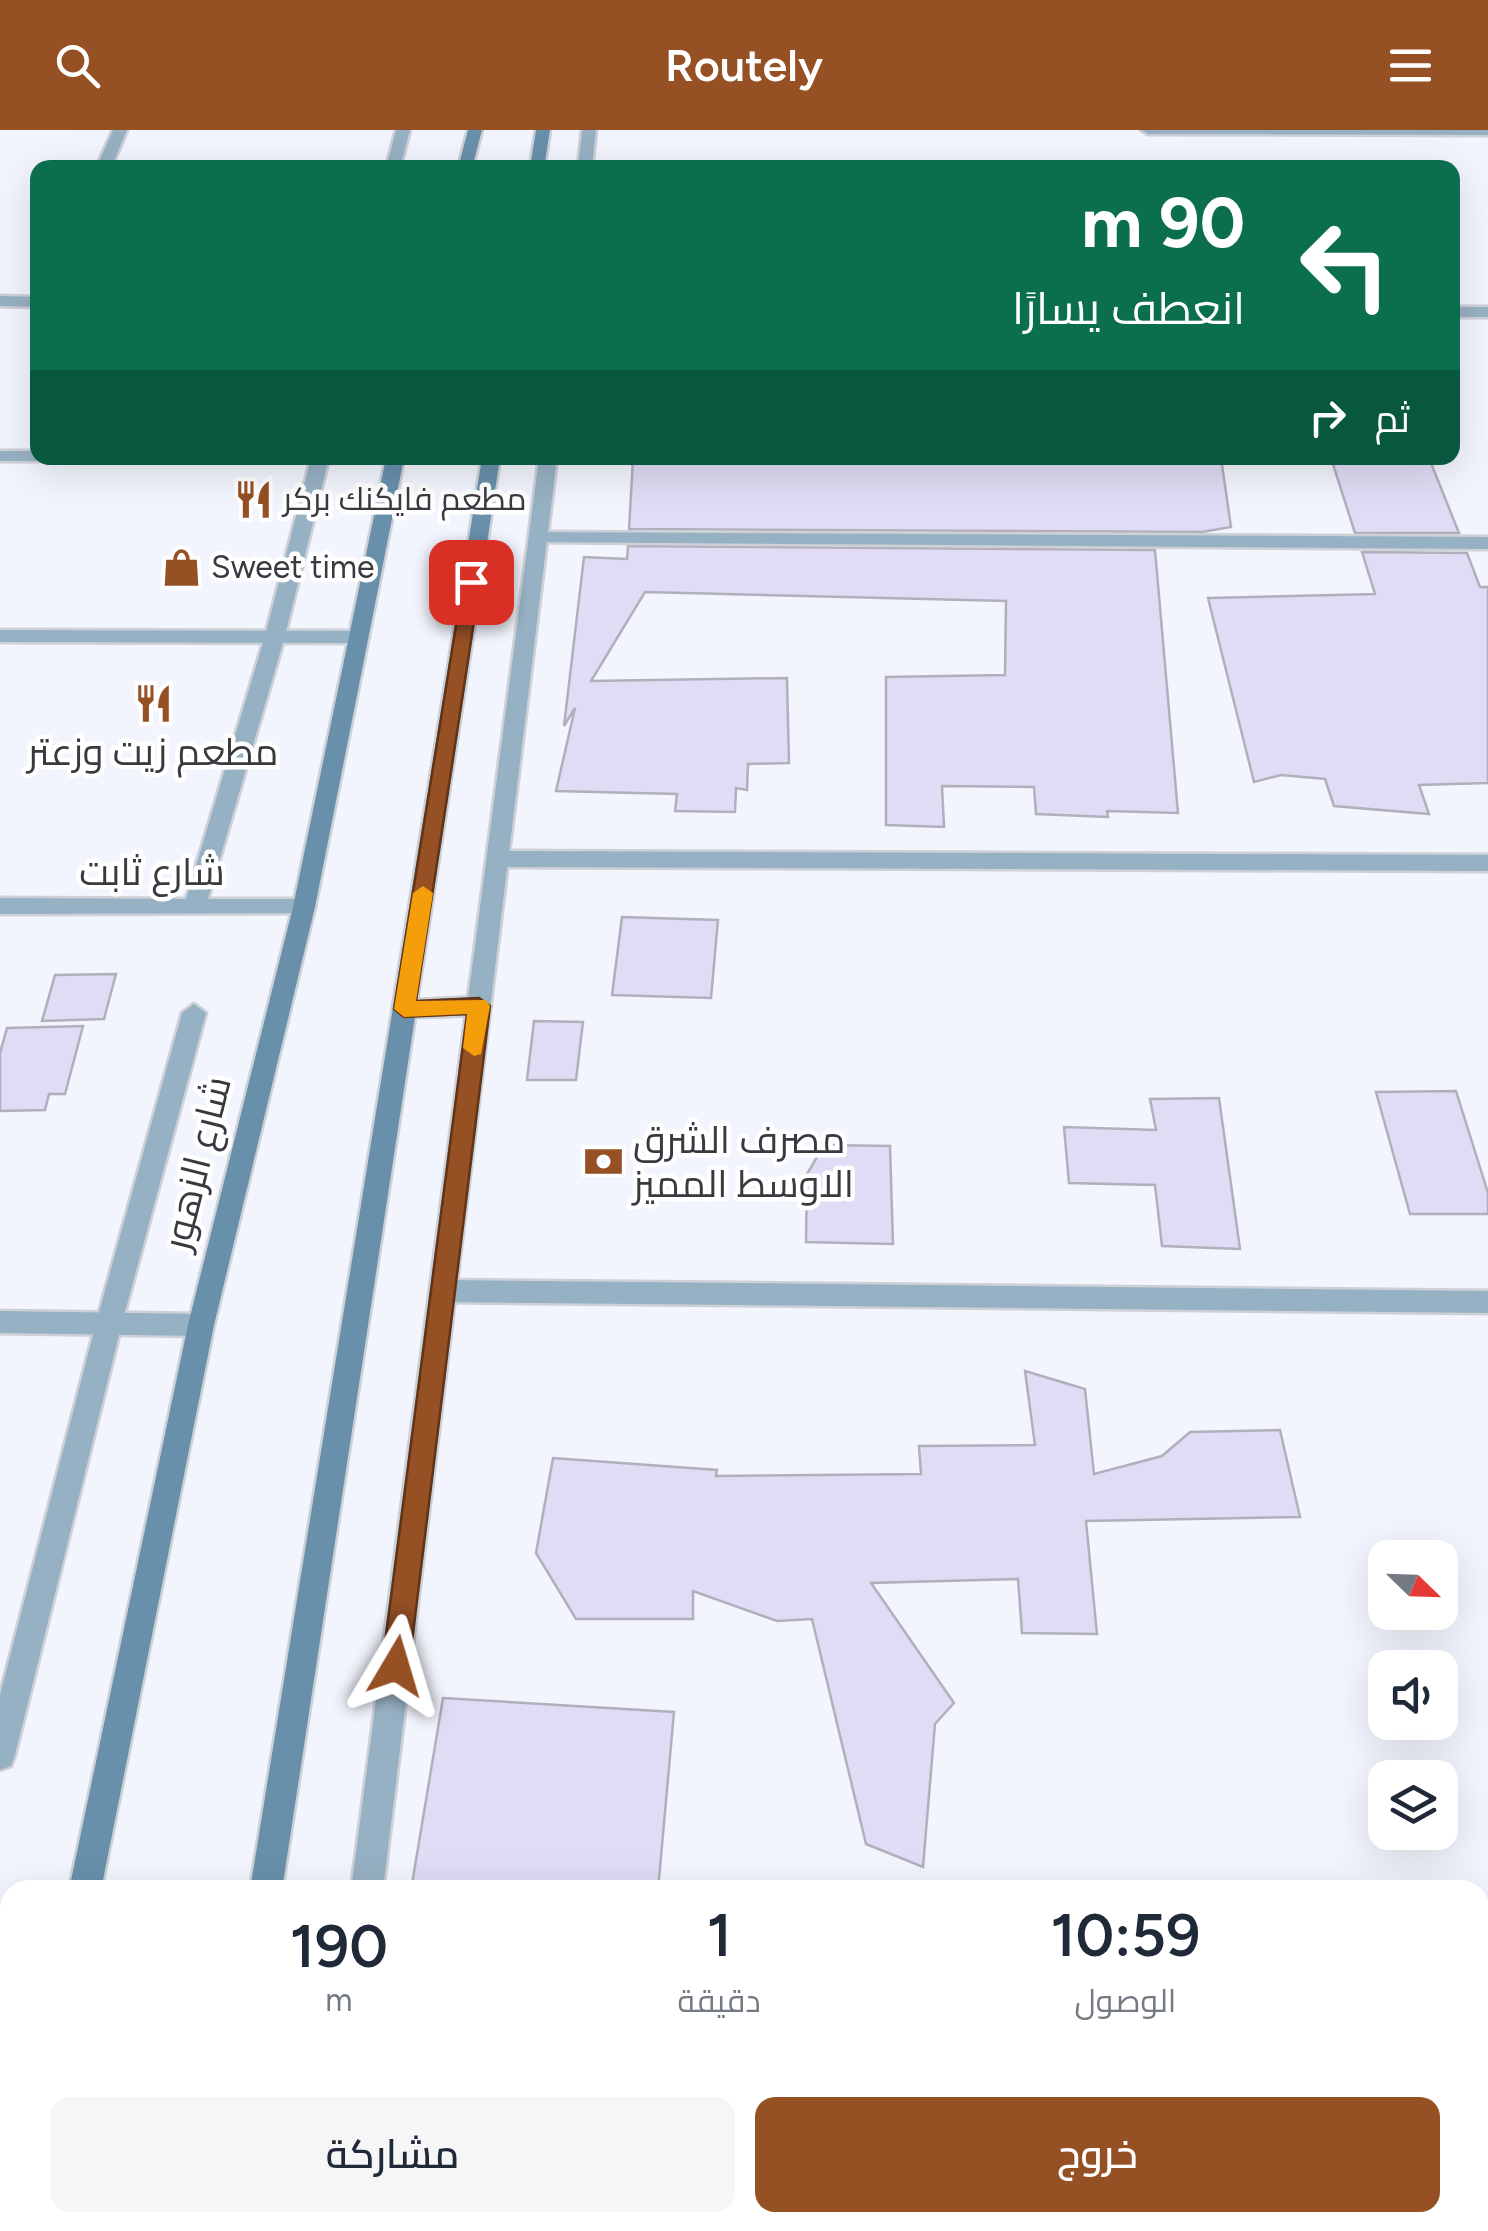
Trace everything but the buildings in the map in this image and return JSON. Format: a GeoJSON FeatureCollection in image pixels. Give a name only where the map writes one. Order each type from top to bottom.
{"type":"FeatureCollection","features":[{"type":"Feature","properties":{"kind":"main road"},"geometry":{"type":"LineString","coordinates":[[467,160],[474,130]]}},
{"type":"Feature","properties":{"kind":"main road"},"geometry":{"type":"LineString","coordinates":[[538,160],[543,130]]}},
{"type":"Feature","properties":{"kind":"main road","name":"شارع الزهور"},"geometry":{"type":"LineString","coordinates":[[87,1880],[201,1325],[304,907],[394,465]]}},
{"type":"Feature","properties":{"kind":"main road"},"geometry":{"type":"LineString","coordinates":[[268,1880],[490,465]]}},
{"type":"Feature","properties":{"kind":"main road"},"geometry":{"type":"LineString","coordinates":[[404,1009],[479,1006]]}},
{"type":"Feature","properties":{"kind":"street"},"geometry":{"type":"LineString","coordinates":[[107,160],[120,130]]}},
{"type":"Feature","properties":{"kind":"street"},"geometry":{"type":"LineString","coordinates":[[395,160],[402,130]]}},
{"type":"Feature","properties":{"kind":"street"},"geometry":{"type":"LineString","coordinates":[[586,160],[589,130]]}},
{"type":"Feature","properties":{"kind":"street"},"geometry":{"type":"LineString","coordinates":[[1148,130],[1488,130]]}},
{"type":"Feature","properties":{"kind":"street"},"geometry":{"type":"LineString","coordinates":[[0,302],[30,302]]}},
{"type":"Feature","properties":{"kind":"street"},"geometry":{"type":"LineString","coordinates":[[1460,312],[1488,312]]}},
{"type":"Feature","properties":{"kind":"street"},"geometry":{"type":"LineString","coordinates":[[0,456],[30,456]]}},
{"type":"Feature","properties":{"kind":"street"},"geometry":{"type":"LineString","coordinates":[[195,907],[274,636],[318,465]]}},
{"type":"Feature","properties":{"kind":"street"},"geometry":{"type":"LineString","coordinates":[[368,1880],[547,465]]}},
{"type":"Feature","properties":{"kind":"street"},"geometry":{"type":"LineString","coordinates":[[538,538],[1488,543]]}},
{"type":"Feature","properties":{"kind":"street"},"geometry":{"type":"LineString","coordinates":[[0,636],[359,637]]}},
{"type":"Feature","properties":{"kind":"street"},"geometry":{"type":"LineString","coordinates":[[498,859],[1488,863]]}},
{"type":"Feature","properties":{"kind":"street","name":"شارع ثابت"},"geometry":{"type":"LineString","coordinates":[[0,906],[304,907]]}},
{"type":"Feature","properties":{"kind":"street"},"geometry":{"type":"LineString","coordinates":[[0,1755],[109,1323],[194,1013]]}},
{"type":"Feature","properties":{"kind":"street"},"geometry":{"type":"LineString","coordinates":[[444,1291],[1488,1302]]}},
{"type":"Feature","properties":{"kind":"street"},"geometry":{"type":"LineString","coordinates":[[0,1322],[201,1325]]}},
{"type":"Feature","properties":{"kind":"slow traffic"},"geometry":{"type":"LineString","coordinates":[[423,893],[404,1009],[479,1006],[474,1048]]}},
{"type":"Feature","properties":{"kind":"place","name":"مطعم فايكنك بركر"},"geometry":{"type":"Point","coordinates":[253,499]}},
{"type":"Feature","properties":{"kind":"place","name":"Sweet time"},"geometry":{"type":"Point","coordinates":[181,567]}},
{"type":"Feature","properties":{"kind":"place","name":"مطعم زيت وزعتر"},"geometry":{"type":"Point","coordinates":[153,703]}},
{"type":"Feature","properties":{"kind":"place","name":"مصرف الشرق الاوسط المميز"},"geometry":{"type":"Point","coordinates":[603,1162]}},
{"type":"Feature","properties":{"kind":"route"},"geometry":{"type":"LineString","coordinates":[[396,1666],[479,1006],[404,1009],[471,582]]}}]}
